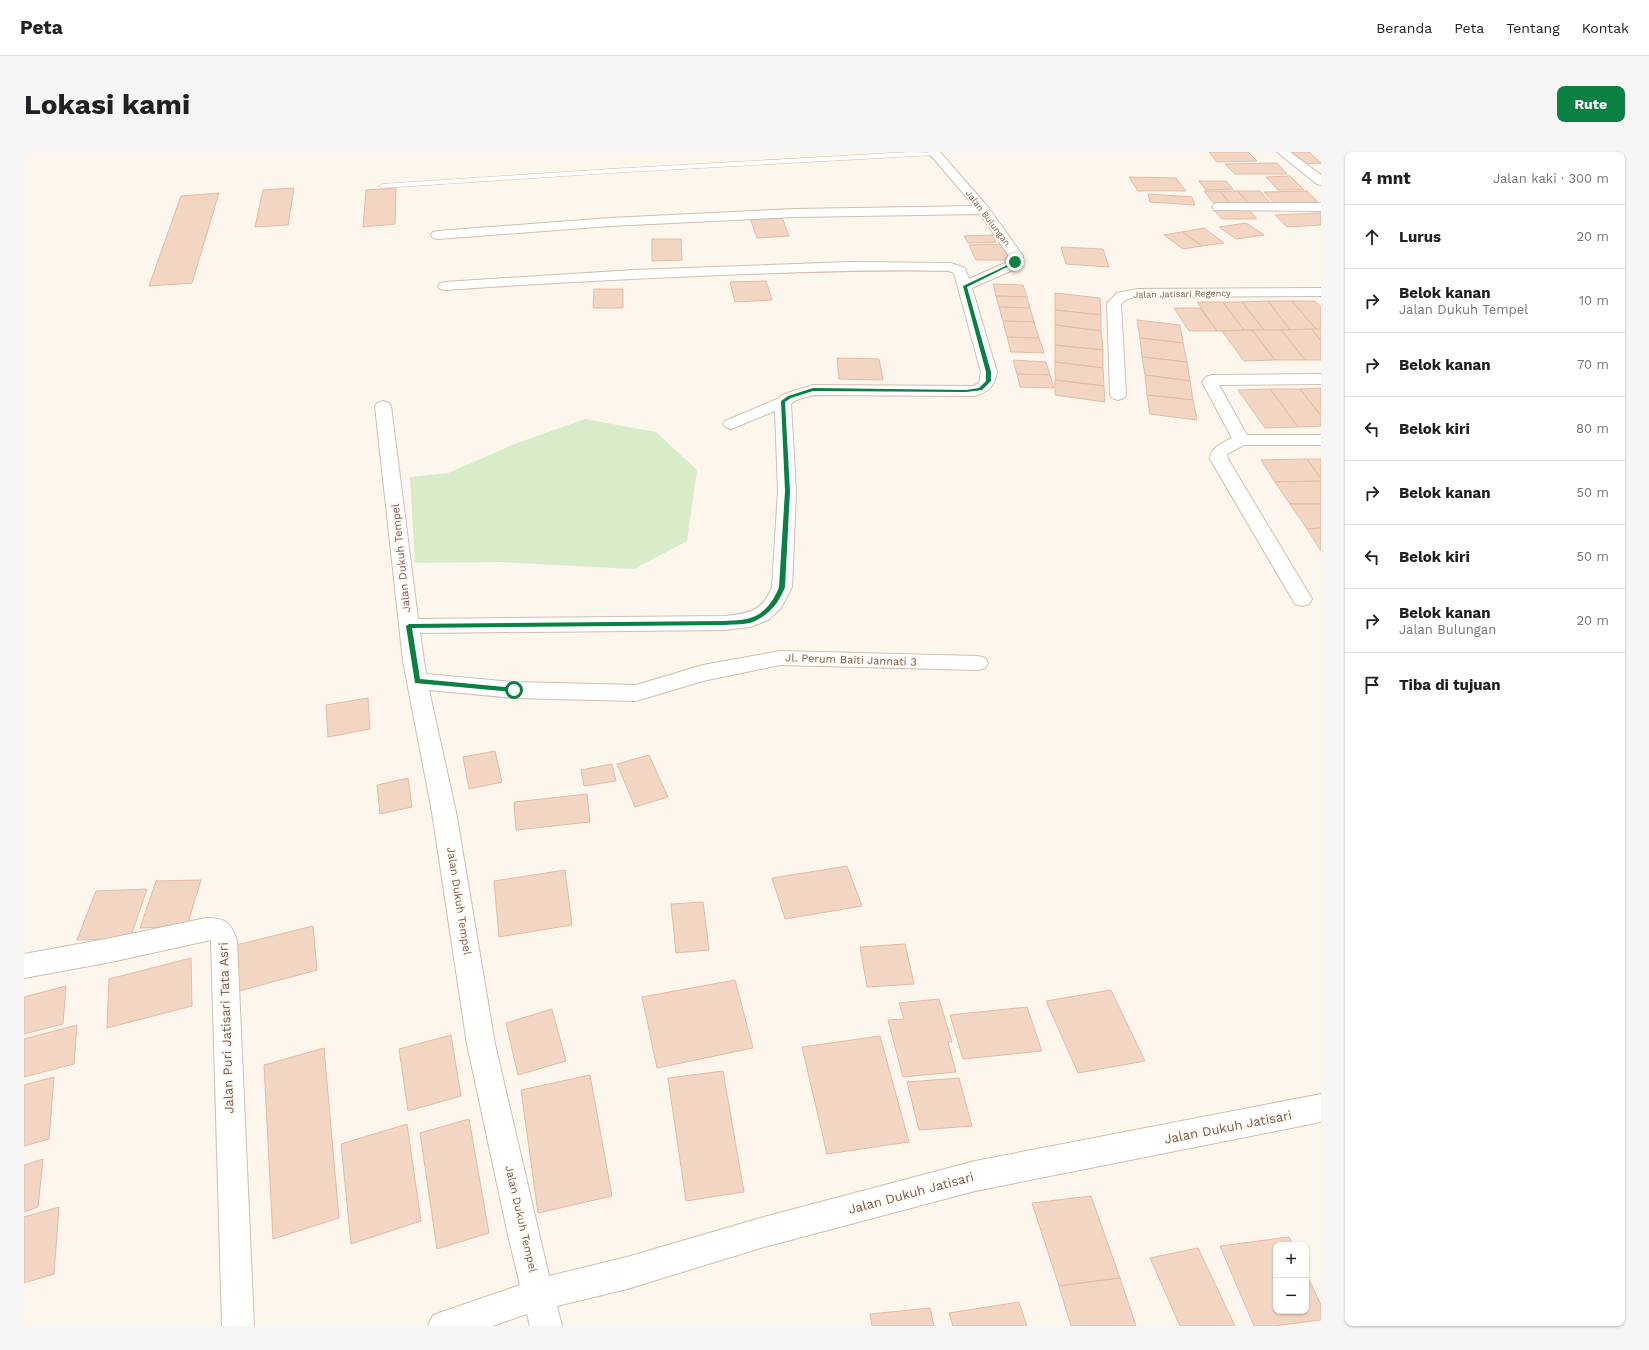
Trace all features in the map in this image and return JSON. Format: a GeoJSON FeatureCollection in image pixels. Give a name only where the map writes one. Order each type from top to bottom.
{"type":"FeatureCollection","features":[{"type":"Feature","properties":{"kind":"street","name":"Jalan Bulungan"},"geometry":{"type":"LineString","coordinates":[[934,152],[984,210],[1016,256],[1015,262],[1010,266],[965,286]]}},
{"type":"Feature","properties":{"kind":"street"},"geometry":{"type":"LineString","coordinates":[[1283,152],[1321,181]]}},
{"type":"Feature","properties":{"kind":"street"},"geometry":{"type":"LineString","coordinates":[[1218,207],[1321,207]]}},
{"type":"Feature","properties":{"kind":"street"},"geometry":{"type":"LineString","coordinates":[[438,234],[610,222],[795,213],[984,210]]}},
{"type":"Feature","properties":{"kind":"street"},"geometry":{"type":"LineString","coordinates":[[445,286],[514,280],[662,272],[862,266],[951,267],[960,271],[988,372],[988,381],[980,389],[966,391],[813,390],[790,397],[783,402],[731,424]]}},
{"type":"Feature","properties":{"kind":"street","name":"Jalan Jatisari Regency"},"geometry":{"type":"LineString","coordinates":[[1118,395],[1114,303],[1122,296],[1138,293],[1321,292]]}},
{"type":"Feature","properties":{"kind":"street"},"geometry":{"type":"LineString","coordinates":[[1242,440],[1210,382],[1212,380],[1321,379]]}},
{"type":"Feature","properties":{"kind":"street"},"geometry":{"type":"LineString","coordinates":[[409,626],[725,623],[752,620],[768,610],[778,598],[782,587],[787,491],[783,402]]}},
{"type":"Feature","properties":{"kind":"street","name":"Jalan Dukuh Tempel"},"geometry":{"type":"LineString","coordinates":[[383,406],[404,569],[409,626],[418,682],[444,812],[481,1044],[523,1235],[539,1294]]}},
{"type":"Feature","properties":{"kind":"street"},"geometry":{"type":"LineString","coordinates":[[1302,599],[1219,459],[1219,454],[1224,449],[1242,440],[1321,440]]}},
{"type":"Feature","properties":{"kind":"street","name":"Jl. Perum Baiti Jannati 3"},"geometry":{"type":"LineString","coordinates":[[418,682],[514,690],[636,693],[703,673],[780,658],[978,663]]}},
{"type":"Feature","properties":{"kind":"street","name":"Jalan Puri Jatisari Tata Asri"},"geometry":{"type":"LineString","coordinates":[[24,966],[111,950],[206,929],[216,929],[222,934],[224,940],[238,1326]]}},
{"type":"Feature","properties":{"kind":"street","name":"Jalan Dukuh Jatisari"},"geometry":{"type":"LineString","coordinates":[[539,1294],[627,1273],[764,1232],[975,1176],[1321,1108]]}},
{"type":"Feature","properties":{"kind":"street"},"geometry":{"type":"LineString","coordinates":[[444,1326],[539,1294],[546,1326]]}},
{"type":"Feature","properties":{"kind":"lane"},"geometry":{"type":"LineString","coordinates":[[382,186],[934,152]]}},
{"type":"Feature","properties":{"kind":"green space"},"geometry":{"type":"Polygon","coordinates":[[[585,419],[656,432],[697,470],[687,541],[634,569],[499,562],[415,563],[410,477],[448,473],[512,445],[585,419]]]}},
{"type":"Feature","properties":{"kind":"building"},"geometry":{"type":"Polygon","coordinates":[[[1209,152],[1248,152],[1257,161],[1217,162],[1209,152]]]}},
{"type":"Feature","properties":{"kind":"building"},"geometry":{"type":"Polygon","coordinates":[[[1286,152],[1309,152],[1321,163],[1300,164],[1286,152]]]}},
{"type":"Feature","properties":{"kind":"building"},"geometry":{"type":"Polygon","coordinates":[[[1277,163],[1287,174],[1235,174],[1225,164],[1277,163]]]}},
{"type":"Feature","properties":{"kind":"building"},"geometry":{"type":"Polygon","coordinates":[[[1290,176],[1304,190],[1278,190],[1266,177],[1290,176]]]}},
{"type":"Feature","properties":{"kind":"building"},"geometry":{"type":"Polygon","coordinates":[[[1129,177],[1176,178],[1186,191],[1138,191],[1129,177]]]}},
{"type":"Feature","properties":{"kind":"building"},"geometry":{"type":"Polygon","coordinates":[[[1199,181],[1226,181],[1233,189],[1206,190],[1199,181]]]}},
{"type":"Feature","properties":{"kind":"building"},"geometry":{"type":"Polygon","coordinates":[[[294,188],[288,225],[255,227],[263,190],[294,188]]]}},
{"type":"Feature","properties":{"kind":"building"},"geometry":{"type":"Polygon","coordinates":[[[396,188],[395,224],[363,227],[366,190],[396,188]]]}},
{"type":"Feature","properties":{"kind":"building"},"geometry":{"type":"Polygon","coordinates":[[[1204,191],[1220,191],[1232,206],[1216,206],[1204,191]]]}},
{"type":"Feature","properties":{"kind":"building"},"geometry":{"type":"Polygon","coordinates":[[[1220,191],[1238,191],[1251,206],[1232,206],[1220,191]]]}},
{"type":"Feature","properties":{"kind":"building"},"geometry":{"type":"Polygon","coordinates":[[[1238,191],[1260,191],[1273,206],[1251,206],[1238,191]]]}},
{"type":"Feature","properties":{"kind":"building"},"geometry":{"type":"Polygon","coordinates":[[[1307,191],[1321,205],[1277,206],[1264,192],[1307,191]]]}},
{"type":"Feature","properties":{"kind":"building"},"geometry":{"type":"Polygon","coordinates":[[[219,193],[192,283],[149,286],[181,196],[219,193]]]}},
{"type":"Feature","properties":{"kind":"building"},"geometry":{"type":"Polygon","coordinates":[[[1148,194],[1192,197],[1195,205],[1150,202],[1148,194]]]}},
{"type":"Feature","properties":{"kind":"building"},"geometry":{"type":"Polygon","coordinates":[[[1214,210],[1249,210],[1257,219],[1222,219],[1214,210]]]}},
{"type":"Feature","properties":{"kind":"building"},"geometry":{"type":"Polygon","coordinates":[[[1321,213],[1321,225],[1287,227],[1275,215],[1321,213]]]}},
{"type":"Feature","properties":{"kind":"building"},"geometry":{"type":"Polygon","coordinates":[[[782,217],[789,236],[757,238],[750,218],[782,217]]]}},
{"type":"Feature","properties":{"kind":"building"},"geometry":{"type":"Polygon","coordinates":[[[1246,223],[1264,235],[1236,239],[1219,227],[1246,223]]]}},
{"type":"Feature","properties":{"kind":"building"},"geometry":{"type":"Polygon","coordinates":[[[1204,228],[1224,243],[1202,246],[1182,232],[1204,228]]]}},
{"type":"Feature","properties":{"kind":"building"},"geometry":{"type":"Polygon","coordinates":[[[1182,232],[1202,246],[1183,249],[1164,235],[1182,232]]]}},
{"type":"Feature","properties":{"kind":"building"},"geometry":{"type":"Polygon","coordinates":[[[992,235],[996,242],[968,243],[964,236],[992,235]]]}},
{"type":"Feature","properties":{"kind":"building"},"geometry":{"type":"Polygon","coordinates":[[[652,239],[681,239],[682,260],[652,261],[652,239]]]}},
{"type":"Feature","properties":{"kind":"building"},"geometry":{"type":"Polygon","coordinates":[[[1004,244],[1012,260],[976,260],[969,245],[1004,244]]]}},
{"type":"Feature","properties":{"kind":"building"},"geometry":{"type":"Polygon","coordinates":[[[1061,247],[1103,249],[1109,267],[1066,264],[1061,247]]]}},
{"type":"Feature","properties":{"kind":"building"},"geometry":{"type":"Polygon","coordinates":[[[766,281],[772,300],[735,302],[730,282],[766,281]]]}},
{"type":"Feature","properties":{"kind":"building"},"geometry":{"type":"Polygon","coordinates":[[[993,284],[1023,285],[1027,297],[996,296],[993,284]]]}},
{"type":"Feature","properties":{"kind":"building"},"geometry":{"type":"Polygon","coordinates":[[[594,289],[623,289],[623,308],[593,308],[594,289]]]}},
{"type":"Feature","properties":{"kind":"building"},"geometry":{"type":"Polygon","coordinates":[[[1055,293],[1100,298],[1101,315],[1055,310],[1055,293]]]}},
{"type":"Feature","properties":{"kind":"building"},"geometry":{"type":"Polygon","coordinates":[[[996,296],[1027,297],[1030,308],[999,307],[996,296]]]}},
{"type":"Feature","properties":{"kind":"building"},"geometry":{"type":"Polygon","coordinates":[[[1268,301],[1292,301],[1316,329],[1290,330],[1268,301]]]}},
{"type":"Feature","properties":{"kind":"building"},"geometry":{"type":"Polygon","coordinates":[[[1268,301],[1290,330],[1264,330],[1242,302],[1268,301]]]}},
{"type":"Feature","properties":{"kind":"building"},"geometry":{"type":"Polygon","coordinates":[[[1292,301],[1315,301],[1321,307],[1321,329],[1316,329],[1292,301]]]}},
{"type":"Feature","properties":{"kind":"building"},"geometry":{"type":"Polygon","coordinates":[[[1197,302],[1223,302],[1244,330],[1217,331],[1197,302]]]}},
{"type":"Feature","properties":{"kind":"building"},"geometry":{"type":"Polygon","coordinates":[[[1223,302],[1242,302],[1264,330],[1244,330],[1223,302]]]}},
{"type":"Feature","properties":{"kind":"building"},"geometry":{"type":"Polygon","coordinates":[[[999,307],[1030,308],[1034,322],[1003,321],[999,307]]]}},
{"type":"Feature","properties":{"kind":"building"},"geometry":{"type":"Polygon","coordinates":[[[1174,308],[1200,308],[1217,331],[1189,331],[1174,308]]]}},
{"type":"Feature","properties":{"kind":"building"},"geometry":{"type":"Polygon","coordinates":[[[1055,310],[1101,315],[1101,331],[1055,325],[1055,310]]]}},
{"type":"Feature","properties":{"kind":"building"},"geometry":{"type":"Polygon","coordinates":[[[1137,320],[1180,325],[1183,343],[1140,338],[1137,320]]]}},
{"type":"Feature","properties":{"kind":"building"},"geometry":{"type":"Polygon","coordinates":[[[1003,321],[1034,322],[1039,338],[1007,337],[1003,321]]]}},
{"type":"Feature","properties":{"kind":"building"},"geometry":{"type":"Polygon","coordinates":[[[1055,325],[1101,331],[1103,350],[1055,345],[1055,325]]]}},
{"type":"Feature","properties":{"kind":"building"},"geometry":{"type":"Polygon","coordinates":[[[1312,329],[1321,341],[1321,360],[1305,360],[1281,330],[1312,329]]]}},
{"type":"Feature","properties":{"kind":"building"},"geometry":{"type":"Polygon","coordinates":[[[1312,329],[1321,329],[1321,341],[1312,329]]]}},
{"type":"Feature","properties":{"kind":"building"},"geometry":{"type":"Polygon","coordinates":[[[1252,330],[1275,360],[1244,361],[1222,331],[1252,330]]]}},
{"type":"Feature","properties":{"kind":"building"},"geometry":{"type":"Polygon","coordinates":[[[1252,330],[1281,330],[1305,360],[1275,360],[1252,330]]]}},
{"type":"Feature","properties":{"kind":"building"},"geometry":{"type":"Polygon","coordinates":[[[1007,337],[1039,338],[1044,353],[1011,352],[1007,337]]]}},
{"type":"Feature","properties":{"kind":"building"},"geometry":{"type":"Polygon","coordinates":[[[1140,338],[1183,343],[1187,362],[1142,357],[1140,338]]]}},
{"type":"Feature","properties":{"kind":"building"},"geometry":{"type":"Polygon","coordinates":[[[1055,345],[1103,350],[1103,368],[1055,362],[1055,345]]]}},
{"type":"Feature","properties":{"kind":"building"},"geometry":{"type":"Polygon","coordinates":[[[1142,357],[1187,362],[1190,381],[1145,375],[1142,357]]]}},
{"type":"Feature","properties":{"kind":"building"},"geometry":{"type":"Polygon","coordinates":[[[837,358],[879,359],[883,380],[839,379],[837,358]]]}},
{"type":"Feature","properties":{"kind":"building"},"geometry":{"type":"Polygon","coordinates":[[[1013,360],[1046,362],[1050,375],[1017,374],[1013,360]]]}},
{"type":"Feature","properties":{"kind":"building"},"geometry":{"type":"Polygon","coordinates":[[[1055,362],[1103,368],[1104,386],[1055,380],[1055,362]]]}},
{"type":"Feature","properties":{"kind":"building"},"geometry":{"type":"Polygon","coordinates":[[[1017,374],[1050,375],[1054,388],[1020,387],[1017,374]]]}},
{"type":"Feature","properties":{"kind":"building"},"geometry":{"type":"Polygon","coordinates":[[[1145,375],[1190,381],[1193,400],[1147,395],[1145,375]]]}},
{"type":"Feature","properties":{"kind":"building"},"geometry":{"type":"Polygon","coordinates":[[[1055,380],[1104,386],[1105,402],[1055,395],[1055,380]]]}},
{"type":"Feature","properties":{"kind":"building"},"geometry":{"type":"Polygon","coordinates":[[[1321,388],[1321,416],[1300,389],[1321,388]]]}},
{"type":"Feature","properties":{"kind":"building"},"geometry":{"type":"Polygon","coordinates":[[[1270,389],[1300,389],[1321,416],[1321,426],[1298,427],[1270,389]]]}},
{"type":"Feature","properties":{"kind":"building"},"geometry":{"type":"Polygon","coordinates":[[[1270,389],[1298,427],[1265,428],[1238,390],[1270,389]]]}},
{"type":"Feature","properties":{"kind":"building"},"geometry":{"type":"Polygon","coordinates":[[[1147,395],[1193,400],[1197,420],[1150,414],[1147,395]]]}},
{"type":"Feature","properties":{"kind":"building"},"geometry":{"type":"Polygon","coordinates":[[[1307,459],[1321,459],[1321,479],[1307,459]]]}},
{"type":"Feature","properties":{"kind":"building"},"geometry":{"type":"Polygon","coordinates":[[[1307,459],[1321,481],[1275,482],[1261,460],[1307,459]]]}},
{"type":"Feature","properties":{"kind":"building"},"geometry":{"type":"Polygon","coordinates":[[[1321,481],[1321,504],[1290,504],[1275,482],[1321,481]]]}},
{"type":"Feature","properties":{"kind":"building"},"geometry":{"type":"Polygon","coordinates":[[[1290,504],[1321,504],[1321,528],[1307,529],[1290,504]]]}},
{"type":"Feature","properties":{"kind":"building"},"geometry":{"type":"Polygon","coordinates":[[[1321,528],[1321,551],[1307,529],[1321,528]]]}},
{"type":"Feature","properties":{"kind":"building"},"geometry":{"type":"Polygon","coordinates":[[[368,698],[370,729],[328,737],[326,705],[368,698]]]}},
{"type":"Feature","properties":{"kind":"building"},"geometry":{"type":"Polygon","coordinates":[[[495,751],[502,782],[469,789],[463,757],[495,751]]]}},
{"type":"Feature","properties":{"kind":"building"},"geometry":{"type":"Polygon","coordinates":[[[649,755],[668,797],[635,807],[617,764],[649,755]]]}},
{"type":"Feature","properties":{"kind":"building"},"geometry":{"type":"Polygon","coordinates":[[[612,764],[616,781],[584,786],[581,770],[612,764]]]}},
{"type":"Feature","properties":{"kind":"building"},"geometry":{"type":"Polygon","coordinates":[[[408,778],[412,807],[380,814],[377,785],[408,778]]]}},
{"type":"Feature","properties":{"kind":"building"},"geometry":{"type":"Polygon","coordinates":[[[587,794],[590,822],[516,830],[514,802],[587,794]]]}},
{"type":"Feature","properties":{"kind":"building"},"geometry":{"type":"Polygon","coordinates":[[[847,866],[862,906],[785,919],[772,878],[847,866]]]}},
{"type":"Feature","properties":{"kind":"building"},"geometry":{"type":"Polygon","coordinates":[[[565,870],[572,925],[499,937],[494,881],[565,870]]]}},
{"type":"Feature","properties":{"kind":"building"},"geometry":{"type":"Polygon","coordinates":[[[201,880],[187,926],[140,928],[156,881],[201,880]]]}},
{"type":"Feature","properties":{"kind":"building"},"geometry":{"type":"Polygon","coordinates":[[[147,889],[130,939],[77,940],[96,891],[147,889]]]}},
{"type":"Feature","properties":{"kind":"building"},"geometry":{"type":"Polygon","coordinates":[[[703,902],[709,950],[676,953],[671,904],[703,902]]]}},
{"type":"Feature","properties":{"kind":"building"},"geometry":{"type":"Polygon","coordinates":[[[313,926],[317,970],[239,991],[236,945],[313,926]]]}},
{"type":"Feature","properties":{"kind":"building"},"geometry":{"type":"Polygon","coordinates":[[[905,944],[914,984],[867,987],[860,947],[905,944]]]}},
{"type":"Feature","properties":{"kind":"building"},"geometry":{"type":"Polygon","coordinates":[[[191,958],[192,1006],[107,1028],[109,979],[191,958]]]}},
{"type":"Feature","properties":{"kind":"building"},"geometry":{"type":"Polygon","coordinates":[[[735,980],[753,1048],[657,1068],[642,997],[735,980]]]}},
{"type":"Feature","properties":{"kind":"building"},"geometry":{"type":"Polygon","coordinates":[[[66,986],[63,1024],[24,1034],[24,997],[66,986]]]}},
{"type":"Feature","properties":{"kind":"building"},"geometry":{"type":"Polygon","coordinates":[[[1111,990],[1145,1061],[1078,1073],[1046,1001],[1111,990]]]}},
{"type":"Feature","properties":{"kind":"building"},"geometry":{"type":"Polygon","coordinates":[[[939,999],[952,1042],[948,1042],[956,1072],[903,1077],[888,1020],[904,1019],[899,1003],[939,999]]]}},
{"type":"Feature","properties":{"kind":"building"},"geometry":{"type":"Polygon","coordinates":[[[1027,1007],[1042,1051],[963,1059],[950,1015],[1027,1007]]]}},
{"type":"Feature","properties":{"kind":"building"},"geometry":{"type":"Polygon","coordinates":[[[552,1009],[566,1061],[518,1075],[506,1023],[552,1009]]]}},
{"type":"Feature","properties":{"kind":"building"},"geometry":{"type":"Polygon","coordinates":[[[77,1025],[74,1064],[24,1077],[24,1039],[77,1025]]]}},
{"type":"Feature","properties":{"kind":"building"},"geometry":{"type":"Polygon","coordinates":[[[451,1035],[461,1096],[408,1111],[399,1049],[451,1035]]]}},
{"type":"Feature","properties":{"kind":"building"},"geometry":{"type":"Polygon","coordinates":[[[880,1036],[909,1142],[827,1154],[802,1047],[880,1036]]]}},
{"type":"Feature","properties":{"kind":"building"},"geometry":{"type":"Polygon","coordinates":[[[324,1048],[339,1218],[273,1239],[264,1065],[324,1048]]]}},
{"type":"Feature","properties":{"kind":"building"},"geometry":{"type":"Polygon","coordinates":[[[723,1071],[744,1192],[686,1201],[668,1078],[723,1071]]]}},
{"type":"Feature","properties":{"kind":"building"},"geometry":{"type":"Polygon","coordinates":[[[590,1075],[612,1196],[538,1213],[521,1090],[590,1075]]]}},
{"type":"Feature","properties":{"kind":"building"},"geometry":{"type":"Polygon","coordinates":[[[54,1077],[49,1139],[24,1146],[24,1085],[54,1077]]]}},
{"type":"Feature","properties":{"kind":"building"},"geometry":{"type":"Polygon","coordinates":[[[959,1078],[972,1126],[919,1130],[907,1082],[959,1078]]]}},
{"type":"Feature","properties":{"kind":"building"},"geometry":{"type":"Polygon","coordinates":[[[469,1119],[489,1233],[437,1249],[420,1133],[469,1119]]]}},
{"type":"Feature","properties":{"kind":"building"},"geometry":{"type":"Polygon","coordinates":[[[407,1124],[421,1221],[351,1244],[341,1144],[407,1124]]]}},
{"type":"Feature","properties":{"kind":"building"},"geometry":{"type":"Polygon","coordinates":[[[43,1159],[38,1207],[24,1212],[24,1165],[43,1159]]]}},
{"type":"Feature","properties":{"kind":"building"},"geometry":{"type":"Polygon","coordinates":[[[1091,1196],[1120,1278],[1059,1286],[1032,1203],[1091,1196]]]}},
{"type":"Feature","properties":{"kind":"building"},"geometry":{"type":"Polygon","coordinates":[[[59,1207],[54,1274],[24,1283],[24,1217],[59,1207]]]}},
{"type":"Feature","properties":{"kind":"building"},"geometry":{"type":"Polygon","coordinates":[[[1289,1237],[1292,1242],[1273,1242],[1273,1314],[1309,1314],[1309,1279],[1321,1305],[1321,1320],[1274,1326],[1254,1326],[1220,1246],[1289,1237]]]}},
{"type":"Feature","properties":{"kind":"building"},"geometry":{"type":"Polygon","coordinates":[[[1198,1248],[1235,1326],[1180,1326],[1150,1258],[1198,1248]]]}},
{"type":"Feature","properties":{"kind":"building"},"geometry":{"type":"Polygon","coordinates":[[[1120,1278],[1136,1326],[1071,1326],[1059,1286],[1120,1278]]]}},
{"type":"Feature","properties":{"kind":"building"},"geometry":{"type":"Polygon","coordinates":[[[1019,1302],[1027,1326],[953,1326],[949,1313],[1019,1302]]]}},
{"type":"Feature","properties":{"kind":"building"},"geometry":{"type":"Polygon","coordinates":[[[930,1308],[934,1326],[872,1326],[870,1314],[930,1308]]]}},
{"type":"Feature","properties":{"kind":"route"},"geometry":{"type":"LineString","coordinates":[[514,690],[418,682],[413,661],[409,626],[725,623],[752,620],[768,610],[778,598],[782,587],[787,491],[783,402],[790,397],[813,390],[882,389],[974,391],[984,387],[988,381],[988,372],[965,286],[1010,266],[1015,262]]}}]}
